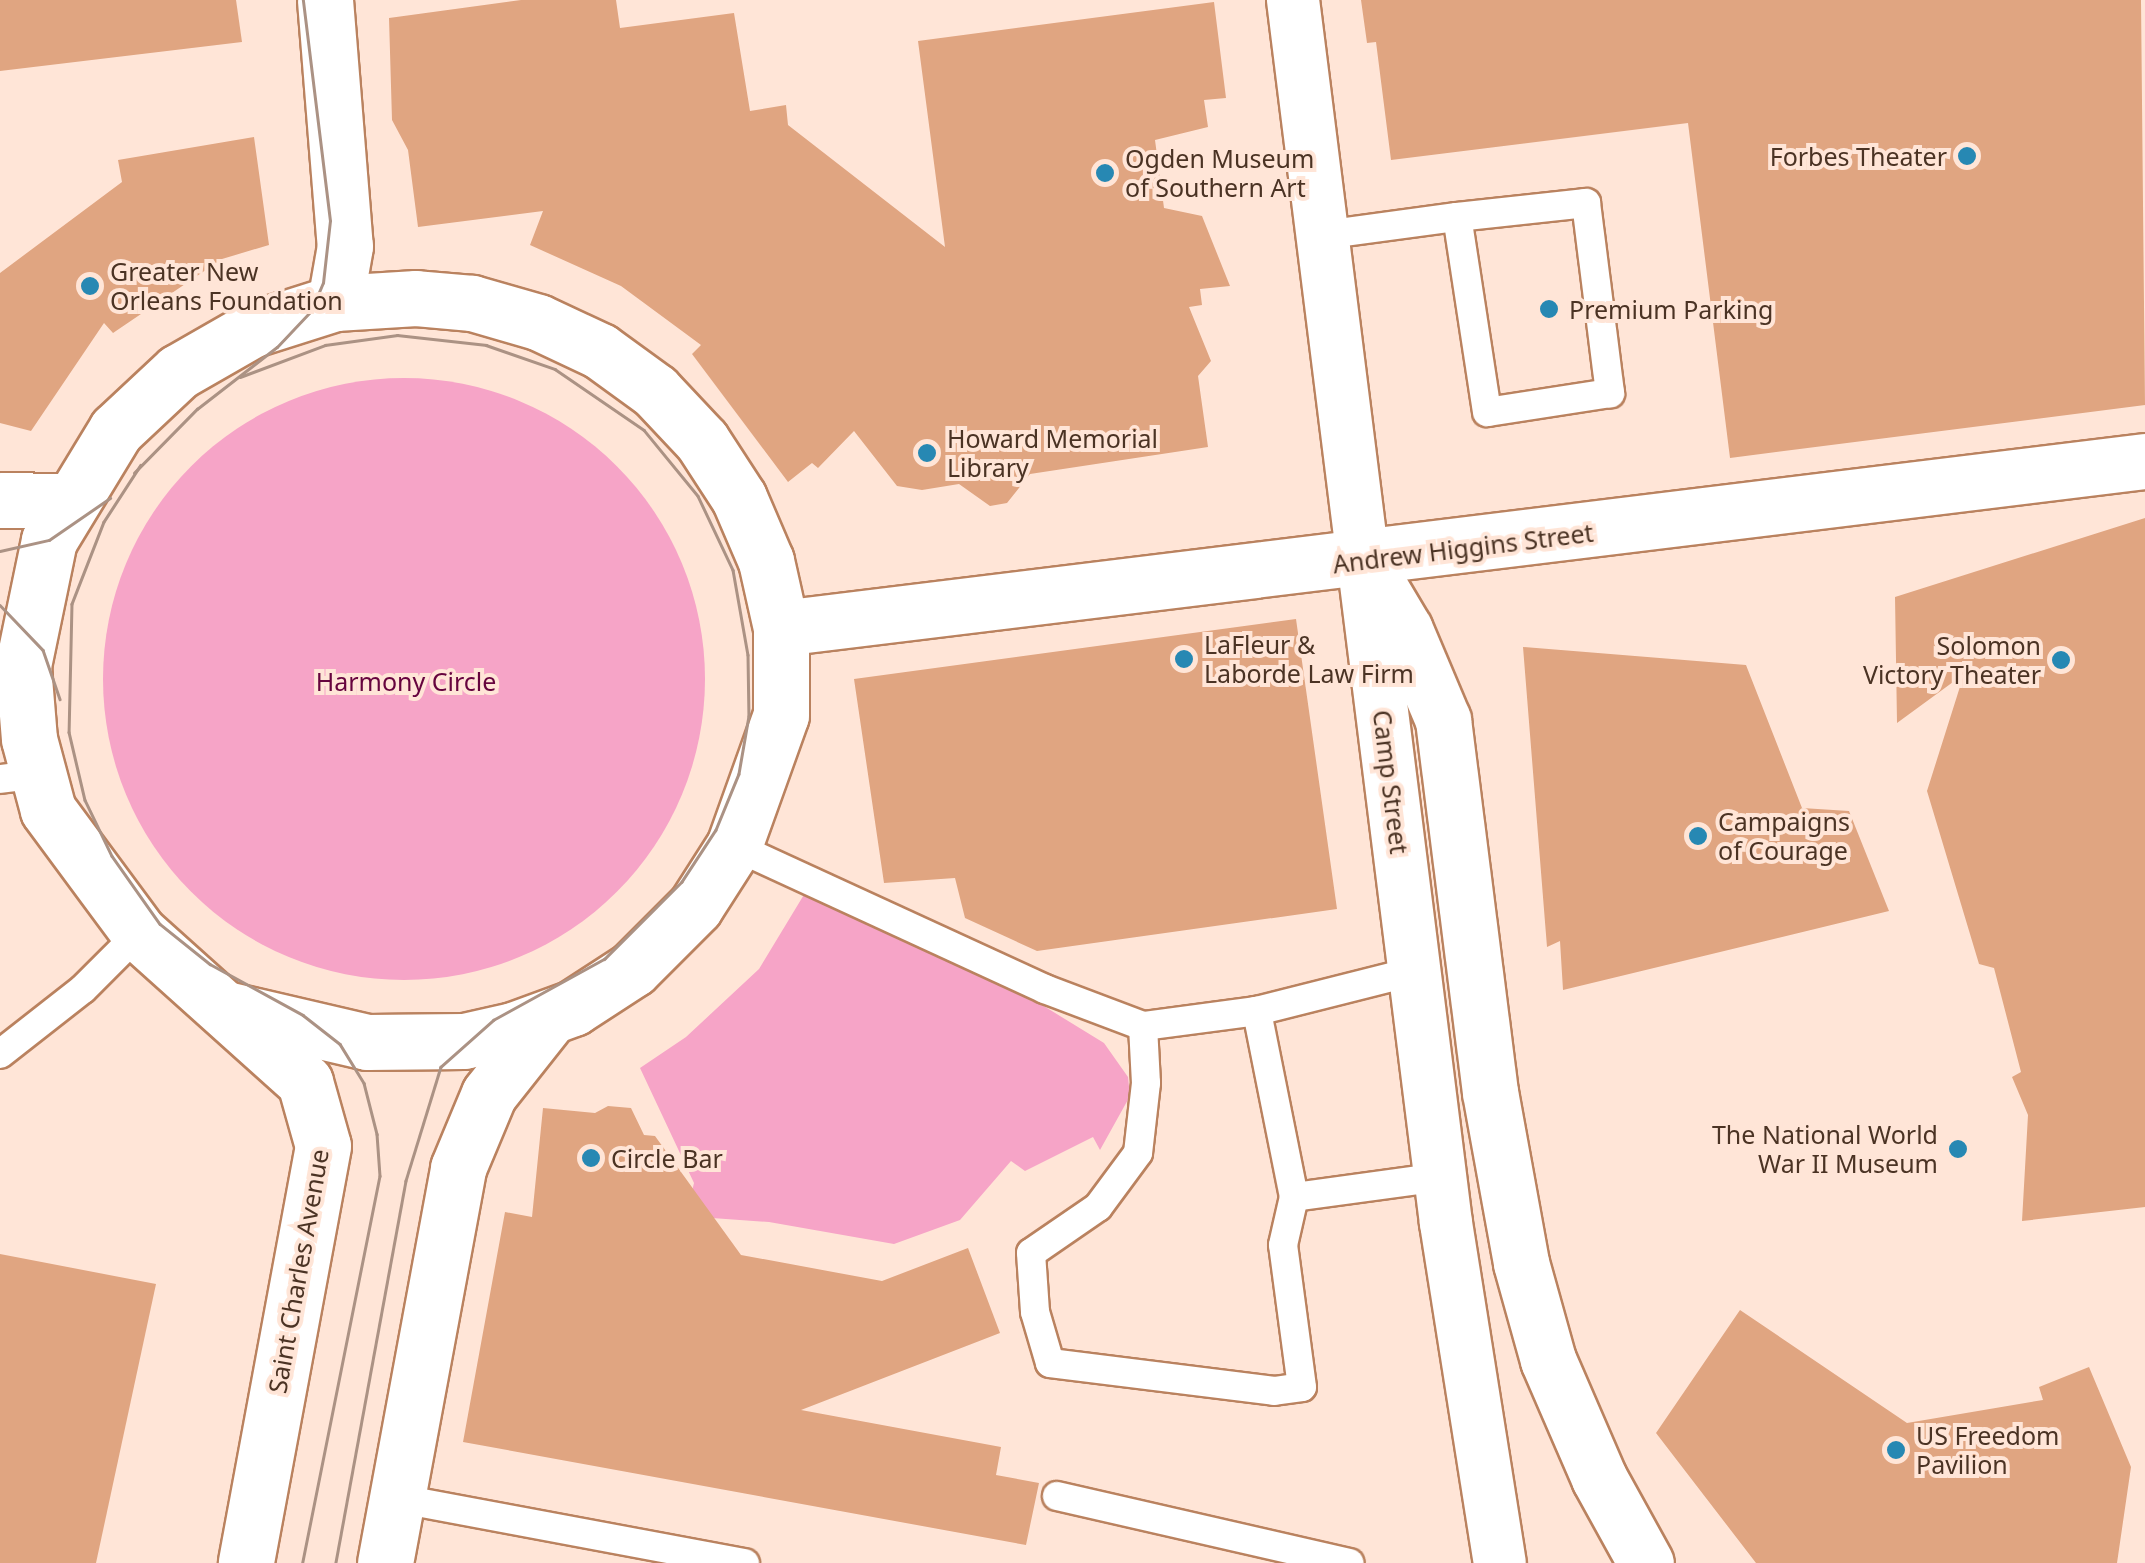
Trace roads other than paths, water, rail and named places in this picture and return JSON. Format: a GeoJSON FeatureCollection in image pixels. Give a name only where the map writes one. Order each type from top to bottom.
{"type":"FeatureCollection","features":[{"type":"Feature","properties":{"kind":"main road"},"geometry":{"type":"LineString","coordinates":[[325,0],[345,246],[335,303]]}},
{"type":"Feature","properties":{"kind":"main road","name":"Saint Charles Avenue"},"geometry":{"type":"LineString","coordinates":[[230,1010],[334,1038],[400,1044],[464,1041],[549,1018],[650,955],[695,906],[734,846],[781,715],[781,628],[766,561],[740,498],[702,440],[641,381],[600,351],[538,322],[472,303],[404,298],[335,303],[253,329],[178,372],[116,430],[68,501],[12,661],[19,776],[139,933],[230,1010],[304,1082],[324,1146],[246,1563]]}},
{"type":"Feature","properties":{"kind":"main road","name":"Andrew Higgins Street"},"geometry":{"type":"LineString","coordinates":[[781,628],[1364,562],[2145,461]]}},
{"type":"Feature","properties":{"kind":"main road"},"geometry":{"type":"LineString","coordinates":[[0,500],[68,501]]}},
{"type":"Feature","properties":{"kind":"main road"},"geometry":{"type":"LineString","coordinates":[[1364,562],[1405,630],[1444,720],[1490,1092],[1521,1264],[1548,1360],[1599,1478],[1646,1563]]}},
{"type":"Feature","properties":{"kind":"main road","name":"Saint Charles Avenue"},"geometry":{"type":"LineString","coordinates":[[385,1563],[458,1168],[489,1094],[549,1018]]}},
{"type":"Feature","properties":{"kind":"street","name":"Camp Street"},"geometry":{"type":"LineString","coordinates":[[1293,0],[1440,1177],[1500,1563]]}},
{"type":"Feature","properties":{"kind":"lane"},"geometry":{"type":"LineString","coordinates":[[1323,235],[1457,217],[1586,202],[1610,393],[1488,412],[1457,217]]}},
{"type":"Feature","properties":{"kind":"lane"},"geometry":{"type":"LineString","coordinates":[[734,846],[1045,989],[1143,1026],[1258,1011],[1415,972]]}},
{"type":"Feature","properties":{"kind":"lane"},"geometry":{"type":"LineString","coordinates":[[0,1054],[84,990],[139,933]]}},
{"type":"Feature","properties":{"kind":"lane"},"geometry":{"type":"LineString","coordinates":[[1143,1026],[1138,1153],[1098,1207],[1032,1253],[1034,1312],[1050,1364],[1274,1391],[1302,1387],[1283,1245],[1294,1197],[1258,1011]]}},
{"type":"Feature","properties":{"kind":"lane"},"geometry":{"type":"LineString","coordinates":[[1294,1197],[1440,1177]]}},
{"type":"Feature","properties":{"kind":"lane"},"geometry":{"type":"LineString","coordinates":[[1057,1496],[1349,1563]]}},
{"type":"Feature","properties":{"kind":"lane"},"geometry":{"type":"LineString","coordinates":[[396,1498],[745,1563]]}},
{"type":"Feature","properties":{"kind":"tram line"},"geometry":{"type":"LineString","coordinates":[[134,473],[197,409],[277,347],[311,311],[323,283],[330,221],[303,0]]}},
{"type":"Feature","properties":{"kind":"tram line"},"geometry":{"type":"LineString","coordinates":[[240,377],[325,345],[397,335],[486,345],[555,369],[644,430],[698,496],[733,570],[748,655],[749,716],[739,774],[716,830],[682,882],[605,959],[494,1020],[441,1067],[406,1181],[336,1563]]}},
{"type":"Feature","properties":{"kind":"tram line"},"geometry":{"type":"LineString","coordinates":[[141,465],[104,522],[72,604],[69,732],[85,800],[112,856],[160,924],[210,964],[303,1015],[340,1044],[364,1083],[377,1134],[380,1176],[303,1563]]}},
{"type":"Feature","properties":{"kind":"tram line"},"geometry":{"type":"LineString","coordinates":[[0,551],[49,540],[110,498]]}},
{"type":"Feature","properties":{"kind":"tram line"},"geometry":{"type":"LineString","coordinates":[[0,605],[43,650],[60,699]]}},
{"type":"Feature","properties":{"kind":"place","name":"Forbes Theater"},"geometry":{"type":"Point","coordinates":[1967,156]}},
{"type":"Feature","properties":{"kind":"place","name":"Ogden Museum of Southern Art"},"geometry":{"type":"Point","coordinates":[1105,173]}},
{"type":"Feature","properties":{"kind":"place","name":"Greater New Orleans Foundation"},"geometry":{"type":"Point","coordinates":[90,286]}},
{"type":"Feature","properties":{"kind":"place","name":"Premium Parking"},"geometry":{"type":"Point","coordinates":[1549,309]}},
{"type":"Feature","properties":{"kind":"place","name":"Howard Memorial Library"},"geometry":{"type":"Point","coordinates":[927,453]}},
{"type":"Feature","properties":{"kind":"place","name":"LaFleur & Laborde Law Firm"},"geometry":{"type":"Point","coordinates":[1184,659]}},
{"type":"Feature","properties":{"kind":"place","name":"Solomon Victory Theater"},"geometry":{"type":"Point","coordinates":[2061,660]}},
{"type":"Feature","properties":{"kind":"place","name":"Campaigns of Courage"},"geometry":{"type":"Point","coordinates":[1698,836]}},
{"type":"Feature","properties":{"kind":"place","name":"The National World War II Museum"},"geometry":{"type":"Point","coordinates":[1958,1149]}},
{"type":"Feature","properties":{"kind":"place","name":"Circle Bar"},"geometry":{"type":"Point","coordinates":[591,1158]}},
{"type":"Feature","properties":{"kind":"place","name":"US Freedom Pavilion"},"geometry":{"type":"Point","coordinates":[1896,1450]}},
{"type":"Feature","properties":{"kind":"park label","name":"Harmony Circle"},"geometry":{"type":"Point","coordinates":[406,681]}}]}
